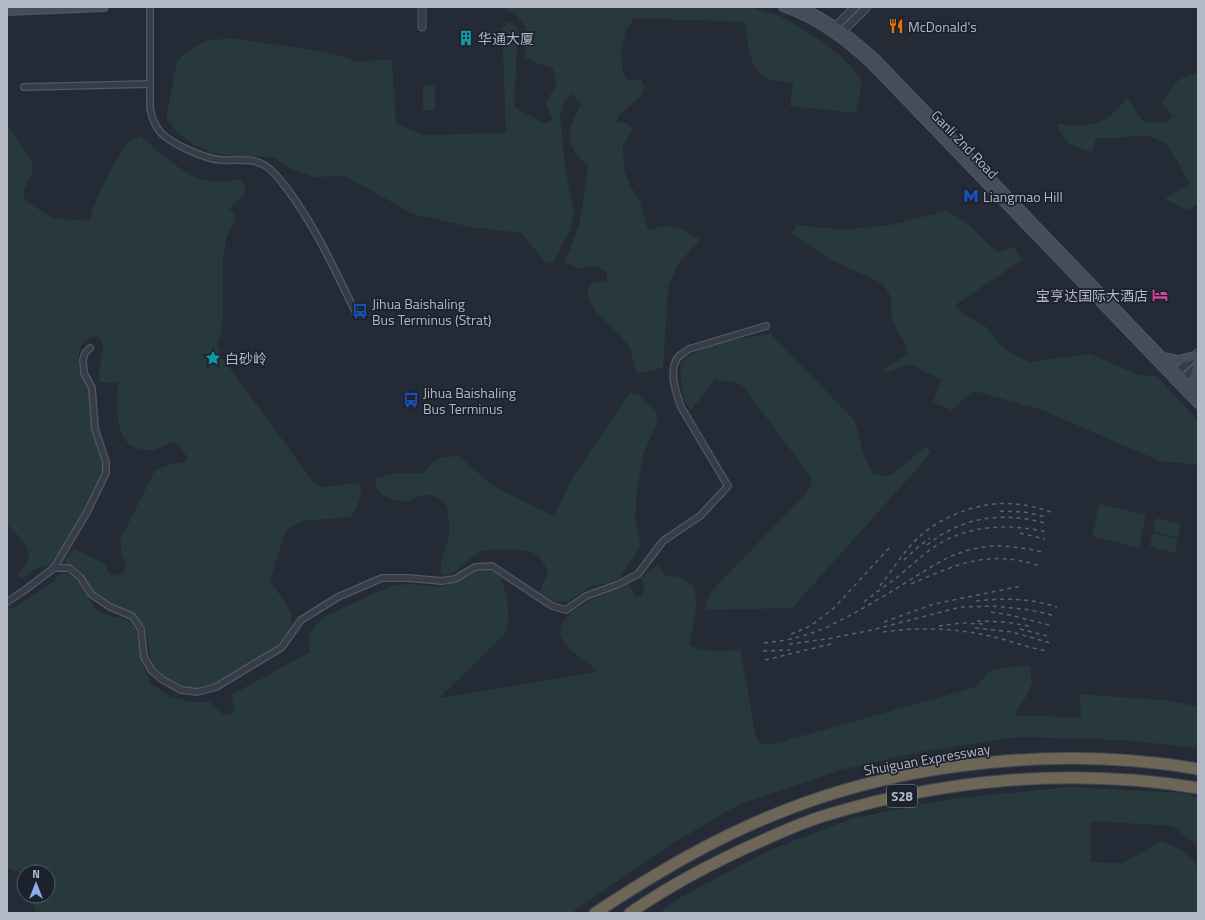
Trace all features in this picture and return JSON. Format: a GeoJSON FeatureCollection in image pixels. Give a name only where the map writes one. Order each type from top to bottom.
{"type":"FeatureCollection","features":[{"type":"Feature","properties":{"kind":"highway","name":"Shuiguan Expressway"},"geometry":{"type":"LineString","coordinates":[[595,913],[662,871],[743,829],[786,810],[862,785],[949,768],[1002,761],[1052,758],[1145,762],[1198,769]]}},
{"type":"Feature","properties":{"kind":"highway","name":"S28"},"geometry":{"type":"LineString","coordinates":[[630,913],[673,885],[709,865],[786,830],[829,814],[910,794],[952,786],[1004,780],[1053,778],[1097,778],[1198,788]]}},
{"type":"Feature","properties":{"kind":"main road"},"geometry":{"type":"LineString","coordinates":[[7,11],[104,7]]}},
{"type":"Feature","properties":{"kind":"main road","name":"Ganli 2nd Road"},"geometry":{"type":"LineString","coordinates":[[783,7],[838,30],[1178,377],[1198,394]]}},
{"type":"Feature","properties":{"kind":"main road","name":"Ganli 2nd Road"},"geometry":{"type":"LineString","coordinates":[[801,7],[838,30],[876,60],[1161,357],[1198,404]]}},
{"type":"Feature","properties":{"kind":"main road"},"geometry":{"type":"LineString","coordinates":[[1161,357],[1179,360],[1196,354]]}},
{"type":"Feature","properties":{"kind":"main road"},"geometry":{"type":"LineString","coordinates":[[1198,365],[1194,379],[1195,388],[1198,394]]}},
{"type":"Feature","properties":{"kind":"street"},"geometry":{"type":"LineString","coordinates":[[150,7],[150,108],[153,121],[161,133],[181,146],[203,156],[220,160],[254,161],[265,165],[276,174],[303,210],[315,229],[357,316]]}},
{"type":"Feature","properties":{"kind":"street"},"geometry":{"type":"LineString","coordinates":[[422,7],[422,27]]}},
{"type":"Feature","properties":{"kind":"street"},"geometry":{"type":"LineString","coordinates":[[838,30],[855,7]]}},
{"type":"Feature","properties":{"kind":"street"},"geometry":{"type":"LineString","coordinates":[[838,30],[867,7]]}},
{"type":"Feature","properties":{"kind":"street"},"geometry":{"type":"LineString","coordinates":[[24,87],[150,84]]}},
{"type":"Feature","properties":{"kind":"street"},"geometry":{"type":"LineString","coordinates":[[54,568],[69,568],[80,577],[91,594],[110,607],[132,616],[141,629],[144,657],[152,671],[163,680],[182,690],[198,692],[216,687],[282,647],[301,620],[307,616],[338,597],[382,578],[408,578],[442,581],[455,579],[476,567],[492,566],[552,606],[566,610],[586,596],[619,584],[638,574],[663,541],[700,516],[728,486],[681,407],[676,393],[674,366],[679,356],[689,349],[766,326]]}},
{"type":"Feature","properties":{"kind":"street"},"geometry":{"type":"LineString","coordinates":[[7,602],[54,568],[87,512],[106,473],[106,462],[95,428],[92,388],[84,374],[83,360],[85,353],[90,348]]}},
{"type":"Feature","properties":{"kind":"street"},"geometry":{"type":"LineString","coordinates":[[1178,377],[1196,354]]}},
{"type":"Feature","properties":{"kind":"street"},"geometry":{"type":"LineString","coordinates":[[1178,377],[1198,365]]}},
{"type":"Feature","properties":{"kind":"shaded area"},"geometry":{"type":"Polygon","coordinates":[[[506,7],[751,7],[782,17],[819,39],[844,59],[862,80],[856,113],[790,106],[793,83],[771,80],[763,76],[758,70],[750,56],[745,22],[634,18],[626,30],[621,52],[623,73],[628,80],[641,80],[645,87],[641,96],[618,116],[617,123],[627,123],[633,130],[623,145],[624,169],[629,184],[639,199],[648,230],[665,226],[681,228],[700,240],[676,266],[674,275],[668,286],[663,368],[637,373],[629,347],[590,302],[588,290],[593,282],[606,281],[607,272],[597,266],[579,268],[565,263],[580,221],[588,166],[575,152],[570,140],[571,128],[581,104],[572,94],[564,101],[560,117],[566,173],[574,212],[569,231],[554,261],[546,264],[522,233],[470,227],[413,214],[345,176],[313,177],[288,168],[274,157],[236,156],[214,153],[194,145],[176,131],[166,118],[177,61],[189,50],[207,41],[230,38],[307,49],[356,61],[392,60],[396,124],[423,135],[506,133],[502,28],[509,22],[514,24],[518,30],[514,107],[545,124],[552,120],[546,102],[557,84],[553,69],[525,58],[526,27],[517,16],[506,10],[506,7]]]}},
{"type":"Feature","properties":{"kind":"shaded area"},"geometry":{"type":"Polygon","coordinates":[[[1198,73],[1198,204],[1187,210],[1165,199],[1190,183],[1167,144],[1147,135],[1096,138],[1092,152],[1074,146],[1066,140],[1057,124],[1085,125],[1104,120],[1117,110],[1127,98],[1143,122],[1166,123],[1173,115],[1162,104],[1172,87],[1185,76],[1198,73]]]}},
{"type":"Feature","properties":{"kind":"shaded area"},"geometry":{"type":"Polygon","coordinates":[[[423,85],[435,85],[435,110],[423,110],[423,85]]]}},
{"type":"Feature","properties":{"kind":"shaded area"},"geometry":{"type":"Polygon","coordinates":[[[7,123],[32,163],[32,173],[24,189],[24,200],[52,218],[90,221],[96,200],[127,142],[140,136],[171,162],[197,178],[214,181],[240,180],[244,185],[245,192],[241,199],[229,208],[235,215],[235,221],[227,236],[223,258],[223,315],[221,334],[217,345],[222,358],[315,484],[324,487],[359,483],[362,490],[356,509],[351,517],[303,521],[286,530],[270,580],[285,601],[291,615],[292,622],[290,630],[285,639],[217,684],[203,688],[191,689],[177,686],[165,679],[156,671],[151,660],[146,630],[139,620],[112,612],[100,604],[82,573],[65,561],[72,551],[76,550],[106,564],[107,572],[116,576],[124,572],[126,563],[122,556],[120,540],[155,470],[172,464],[185,462],[187,457],[177,444],[170,443],[155,450],[139,449],[130,444],[123,437],[118,417],[118,383],[100,382],[99,378],[103,350],[100,338],[98,337],[90,338],[83,343],[80,347],[78,361],[81,374],[88,385],[90,393],[91,423],[103,462],[101,476],[95,491],[75,529],[52,565],[36,569],[21,579],[17,576],[26,564],[29,555],[26,545],[7,524],[7,123]]]}},
{"type":"Feature","properties":{"kind":"shaded area"},"geometry":{"type":"Polygon","coordinates":[[[946,211],[963,220],[997,252],[1014,247],[1022,260],[955,305],[963,314],[985,326],[1005,350],[1029,362],[1090,354],[1139,375],[1157,376],[1198,421],[1198,465],[1160,461],[1042,410],[974,391],[951,410],[933,402],[941,380],[910,364],[884,373],[883,369],[908,354],[905,343],[897,331],[891,315],[891,297],[883,284],[832,260],[792,234],[796,225],[843,230],[890,225],[946,211]]]}},
{"type":"Feature","properties":{"kind":"shaded area"},"geometry":{"type":"Polygon","coordinates":[[[771,334],[854,420],[866,462],[873,474],[885,476],[893,474],[926,446],[931,453],[792,608],[705,610],[709,594],[805,494],[812,484],[809,474],[742,385],[733,382],[715,380],[691,410],[683,397],[680,366],[687,358],[709,347],[750,337],[771,334]]]}},
{"type":"Feature","properties":{"kind":"shaded area"},"geometry":{"type":"Polygon","coordinates":[[[630,393],[638,394],[656,411],[657,423],[644,452],[637,489],[635,521],[641,546],[619,578],[608,583],[591,586],[568,602],[554,602],[539,593],[548,572],[544,563],[536,554],[533,553],[506,550],[484,551],[475,555],[457,571],[448,576],[441,573],[441,563],[449,532],[448,509],[446,504],[436,497],[428,495],[418,496],[407,502],[390,498],[382,494],[376,485],[375,478],[396,473],[423,473],[438,459],[459,456],[493,486],[554,516],[571,480],[630,393]]]}},
{"type":"Feature","properties":{"kind":"shaded area"},"geometry":{"type":"Polygon","coordinates":[[[1099,504],[1146,515],[1139,548],[1092,536],[1099,504]]]}},
{"type":"Feature","properties":{"kind":"shaded area"},"geometry":{"type":"Polygon","coordinates":[[[1156,518],[1181,524],[1178,538],[1153,531],[1156,518]]]}},
{"type":"Feature","properties":{"kind":"shaded area"},"geometry":{"type":"Polygon","coordinates":[[[1153,533],[1178,539],[1175,553],[1150,546],[1153,533]]]}},
{"type":"Feature","properties":{"kind":"shaded area"},"geometry":{"type":"Polygon","coordinates":[[[659,564],[664,575],[678,577],[691,584],[696,597],[696,605],[689,645],[714,651],[740,649],[755,732],[760,744],[770,745],[976,687],[989,671],[1011,667],[1030,666],[1032,683],[1027,695],[1014,716],[1081,717],[1080,694],[1172,701],[1198,707],[1198,748],[1123,740],[1018,737],[920,752],[840,770],[738,805],[670,845],[571,913],[37,913],[34,904],[56,904],[56,864],[16,864],[16,871],[7,868],[7,606],[12,609],[53,582],[58,575],[66,573],[75,579],[96,610],[112,617],[126,619],[135,628],[144,667],[150,683],[169,696],[192,702],[210,702],[222,714],[229,715],[235,709],[231,695],[310,652],[309,635],[315,626],[326,616],[377,592],[397,585],[413,584],[439,587],[454,584],[477,571],[489,569],[501,578],[507,598],[509,619],[504,635],[439,698],[598,672],[572,652],[565,644],[560,633],[563,623],[570,614],[581,606],[629,584],[635,597],[641,596],[645,587],[641,578],[659,564]]]}},
{"type":"Feature","properties":{"kind":"shaded area"},"geometry":{"type":"Polygon","coordinates":[[[1069,787],[1183,793],[1198,798],[1198,847],[1173,826],[1091,821],[1090,862],[1123,863],[1161,841],[1171,845],[1190,857],[1197,866],[1199,881],[1198,913],[659,913],[683,896],[768,851],[853,818],[951,799],[1069,787]]]}},
{"type":"Feature","properties":{"kind":"railway"},"geometry":{"type":"LineString","coordinates":[[880,586],[912,544],[933,526],[945,519],[973,508],[1001,504],[1024,505],[1051,512]]}},
{"type":"Feature","properties":{"kind":"railway"},"geometry":{"type":"LineString","coordinates":[[1000,511],[1024,512],[1047,517]]}},
{"type":"Feature","properties":{"kind":"railway"},"geometry":{"type":"LineString","coordinates":[[927,545],[941,535],[955,528],[970,522],[985,519],[1000,517],[1016,518],[1048,524]]}},
{"type":"Feature","properties":{"kind":"railway"},"geometry":{"type":"LineString","coordinates":[[864,602],[934,547],[960,534],[974,530],[1003,527],[1018,527],[1047,532]]}},
{"type":"Feature","properties":{"kind":"railway"},"geometry":{"type":"LineString","coordinates":[[1020,533],[1045,539]]}},
{"type":"Feature","properties":{"kind":"railway"},"geometry":{"type":"LineString","coordinates":[[904,560],[930,538]]}},
{"type":"Feature","properties":{"kind":"railway"},"geometry":{"type":"LineString","coordinates":[[764,643],[798,637],[824,628],[871,604],[942,561],[965,551],[982,547],[999,546],[1017,547],[1042,552]]}},
{"type":"Feature","properties":{"kind":"railway"},"geometry":{"type":"LineString","coordinates":[[791,634],[816,622],[834,608],[890,547]]}},
{"type":"Feature","properties":{"kind":"railway"},"geometry":{"type":"LineString","coordinates":[[911,584],[943,570],[974,561],[1005,559],[1022,561],[1040,566]]}},
{"type":"Feature","properties":{"kind":"railway"},"geometry":{"type":"LineString","coordinates":[[884,622],[934,604],[1021,586]]}},
{"type":"Feature","properties":{"kind":"railway"},"geometry":{"type":"LineString","coordinates":[[976,601],[997,599],[1027,600],[1057,607]]}},
{"type":"Feature","properties":{"kind":"railway"},"geometry":{"type":"LineString","coordinates":[[789,644],[827,639],[872,630],[961,607],[993,606],[1031,610],[1055,616]]}},
{"type":"Feature","properties":{"kind":"railway"},"geometry":{"type":"LineString","coordinates":[[991,612],[1010,615],[1053,626]]}},
{"type":"Feature","properties":{"kind":"railway"},"geometry":{"type":"LineString","coordinates":[[977,621],[1005,622],[1029,626]]}},
{"type":"Feature","properties":{"kind":"railway"},"geometry":{"type":"LineString","coordinates":[[939,626],[961,623],[983,624]]}},
{"type":"Feature","properties":{"kind":"railway"},"geometry":{"type":"LineString","coordinates":[[975,628],[1012,632],[1050,643]]}},
{"type":"Feature","properties":{"kind":"railway"},"geometry":{"type":"LineString","coordinates":[[883,632],[921,629],[960,631],[993,637],[1048,651]]}},
{"type":"Feature","properties":{"kind":"railway"},"geometry":{"type":"LineString","coordinates":[[1020,629],[1051,637]]}},
{"type":"Feature","properties":{"kind":"railway"},"geometry":{"type":"LineString","coordinates":[[765,660],[835,643]]}},
{"type":"Feature","properties":{"kind":"railway"},"geometry":{"type":"LineString","coordinates":[[763,651],[790,650]]}},
{"type":"Feature","properties":{"kind":"place","name":"McDonald's"},"geometry":{"type":"Point","coordinates":[896,26]}},
{"type":"Feature","properties":{"kind":"place","name":"华通大厦"},"geometry":{"type":"Point","coordinates":[466,38]}},
{"type":"Feature","properties":{"kind":"place","name":"Liangmao Hill"},"geometry":{"type":"Point","coordinates":[971,196]}},
{"type":"Feature","properties":{"kind":"place","name":"宝亨达国际大酒店"},"geometry":{"type":"Point","coordinates":[1160,295]}},
{"type":"Feature","properties":{"kind":"place","name":"Jihua Baishaling Bus Terminus (Strat)"},"geometry":{"type":"Point","coordinates":[360,311]}},
{"type":"Feature","properties":{"kind":"place","name":"白砂岭"},"geometry":{"type":"Point","coordinates":[213,358]}},
{"type":"Feature","properties":{"kind":"place","name":"Jihua Baishaling Bus Terminus"},"geometry":{"type":"Point","coordinates":[411,400]}}]}
